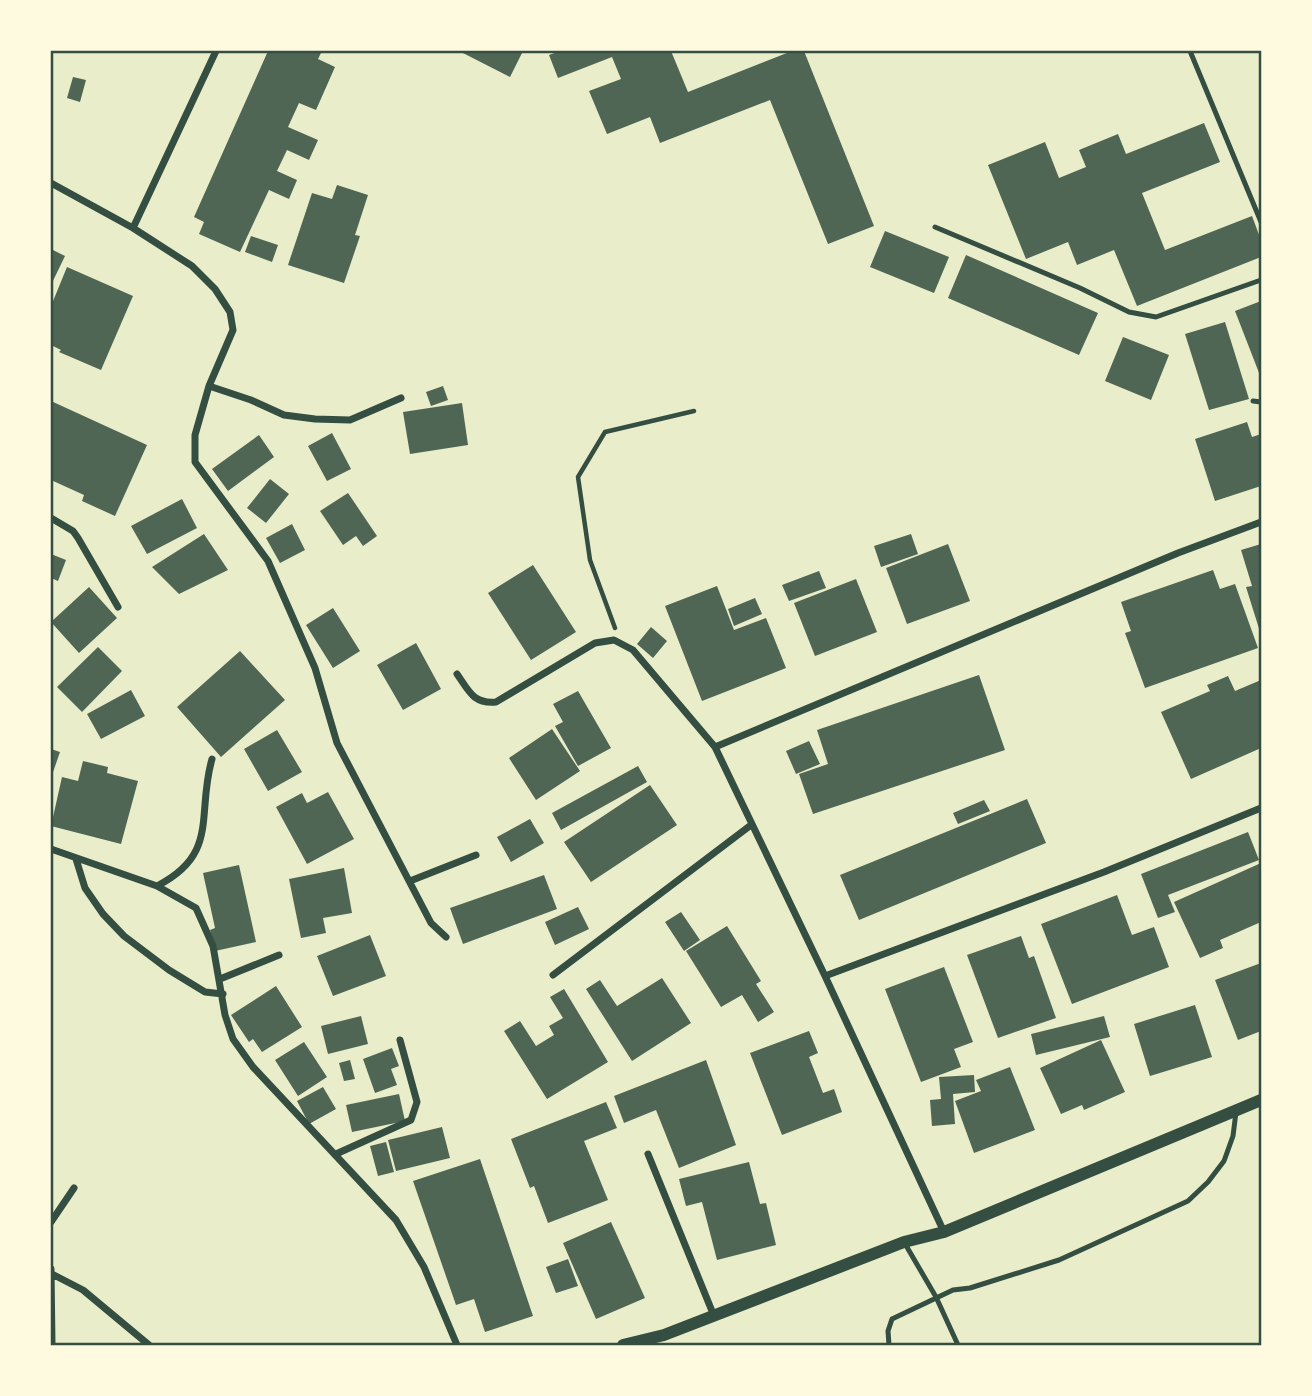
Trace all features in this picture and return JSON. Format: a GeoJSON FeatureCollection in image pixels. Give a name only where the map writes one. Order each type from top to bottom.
{"type":"FeatureCollection","features":[{"type":"Feature","properties":{"kind":"street"},"geometry":{"type":"LineString","coordinates":[[133,229],[216,51]]}},
{"type":"Feature","properties":{"kind":"street"},"geometry":{"type":"LineString","coordinates":[[51,183],[133,229],[192,267],[215,289],[230,312],[233,330],[209,386],[195,435],[195,462],[268,561],[315,668],[337,743],[431,923],[446,937]]}},
{"type":"Feature","properties":{"kind":"street"},"geometry":{"type":"LineString","coordinates":[[209,386],[284,415],[315,419],[350,420],[401,398]]}},
{"type":"Feature","properties":{"kind":"street"},"geometry":{"type":"LineString","coordinates":[[51,517],[73,531],[118,607]]}},
{"type":"Feature","properties":{"kind":"street"},"geometry":{"type":"LineString","coordinates":[[715,747],[1178,553],[1261,522]]}},
{"type":"Feature","properties":{"kind":"street"},"geometry":{"type":"LineString","coordinates":[[457,674],[473,697],[484,703],[496,702],[595,643],[614,640],[633,650],[715,747],[944,1232]]}},
{"type":"Feature","properties":{"kind":"street"},"geometry":{"type":"LineString","coordinates":[[157,886],[174,877],[190,863],[202,835],[207,802],[206,779],[212,760]]}},
{"type":"Feature","properties":{"kind":"street"},"geometry":{"type":"LineString","coordinates":[[825,976],[1104,872],[1261,808]]}},
{"type":"Feature","properties":{"kind":"street"},"geometry":{"type":"LineString","coordinates":[[553,975],[751,825]]}},
{"type":"Feature","properties":{"kind":"street"},"geometry":{"type":"LineString","coordinates":[[51,849],[157,886],[196,908],[213,946],[225,1015],[233,1040],[253,1067],[396,1220],[424,1267],[457,1345]]}},
{"type":"Feature","properties":{"kind":"street"},"geometry":{"type":"LineString","coordinates":[[410,881],[476,855]]}},
{"type":"Feature","properties":{"kind":"street"},"geometry":{"type":"LineString","coordinates":[[76,859],[85,888],[103,914],[124,936],[169,970],[205,992],[223,993]]}},
{"type":"Feature","properties":{"kind":"street"},"geometry":{"type":"LineString","coordinates":[[220,979],[279,956]]}},
{"type":"Feature","properties":{"kind":"street"},"geometry":{"type":"LineString","coordinates":[[335,1154],[411,1119],[417,1102],[400,1040]]}},
{"type":"Feature","properties":{"kind":"street"},"geometry":{"type":"LineString","coordinates":[[623,1345],[664,1335],[904,1242],[944,1232],[1261,1100]]}},
{"type":"Feature","properties":{"kind":"street"},"geometry":{"type":"LineString","coordinates":[[648,1154],[714,1317]]}},
{"type":"Feature","properties":{"kind":"street"},"geometry":{"type":"LineString","coordinates":[[51,1222],[74,1188]]}},
{"type":"Feature","properties":{"kind":"street"},"geometry":{"type":"LineString","coordinates":[[51,1269],[52,1345]]}},
{"type":"Feature","properties":{"kind":"street"},"geometry":{"type":"LineString","coordinates":[[52,1274],[83,1290],[149,1345]]}},
{"type":"Feature","properties":{"kind":"lane"},"geometry":{"type":"LineString","coordinates":[[1190,51],[1261,222]]}},
{"type":"Feature","properties":{"kind":"lane"},"geometry":{"type":"LineString","coordinates":[[935,227],[1080,288],[1129,312],[1156,317],[1261,280]]}},
{"type":"Feature","properties":{"kind":"lane"},"geometry":{"type":"LineString","coordinates":[[1253,401],[1261,402]]}},
{"type":"Feature","properties":{"kind":"lane"},"geometry":{"type":"LineString","coordinates":[[888,1345],[888,1331],[892,1319],[936,1297],[1059,1260],[1188,1201],[1208,1182],[1224,1161],[1233,1136],[1236,1110]]}},
{"type":"Feature","properties":{"kind":"lane"},"geometry":{"type":"LineString","coordinates":[[904,1242],[936,1297],[958,1345]]}},
{"type":"Feature","properties":{"kind":"path"},"geometry":{"type":"LineString","coordinates":[[633,650],[614,626],[590,560],[578,477],[605,432],[694,411]]}},
{"type":"Feature","properties":{"kind":"building"},"geometry":{"type":"Polygon","coordinates":[[[268,51],[322,51],[318,59],[335,67],[316,110],[299,103],[288,127],[318,140],[309,160],[287,150],[277,171],[297,180],[289,199],[269,190],[240,252],[199,234],[204,222],[194,217],[268,51]]]}},
{"type":"Feature","properties":{"kind":"building"},"geometry":{"type":"Polygon","coordinates":[[[459,51],[523,51],[510,77],[459,51]]]}},
{"type":"Feature","properties":{"kind":"building"},"geometry":{"type":"Polygon","coordinates":[[[560,51],[671,51],[688,92],[792,51],[804,51],[874,226],[828,244],[770,100],[660,143],[650,117],[607,134],[589,91],[621,79],[612,57],[558,78],[549,55],[560,51]]]}},
{"type":"Feature","properties":{"kind":"building"},"geometry":{"type":"Polygon","coordinates":[[[73,77],[86,80],[80,102],[67,98],[73,77]]]}},
{"type":"Feature","properties":{"kind":"building"},"geometry":{"type":"Polygon","coordinates":[[[1204,123],[1220,162],[1142,193],[1165,250],[1252,216],[1261,240],[1261,257],[1137,306],[1114,250],[1077,265],[1068,242],[1026,259],[988,165],[1045,142],[1059,178],[1086,167],[1079,150],[1118,134],[1126,154],[1204,123]]]}},
{"type":"Feature","properties":{"kind":"building"},"geometry":{"type":"Polygon","coordinates":[[[337,185],[368,195],[355,235],[360,236],[344,283],[288,265],[312,193],[332,199],[337,185]]]}},
{"type":"Feature","properties":{"kind":"building"},"geometry":{"type":"Polygon","coordinates":[[[885,231],[949,257],[934,293],[870,267],[885,231]]]}},
{"type":"Feature","properties":{"kind":"building"},"geometry":{"type":"Polygon","coordinates":[[[251,236],[278,245],[272,262],[245,252],[251,236]]]}},
{"type":"Feature","properties":{"kind":"building"},"geometry":{"type":"Polygon","coordinates":[[[51,249],[65,256],[51,285],[51,249]]]}},
{"type":"Feature","properties":{"kind":"building"},"geometry":{"type":"Polygon","coordinates":[[[966,255],[1098,313],[1079,355],[948,298],[966,255]]]}},
{"type":"Feature","properties":{"kind":"building"},"geometry":{"type":"Polygon","coordinates":[[[67,267],[133,296],[101,370],[59,352],[61,350],[51,345],[51,306],[67,267]]]}},
{"type":"Feature","properties":{"kind":"building"},"geometry":{"type":"Polygon","coordinates":[[[1261,301],[1261,378],[1235,311],[1261,301]]]}},
{"type":"Feature","properties":{"kind":"building"},"geometry":{"type":"Polygon","coordinates":[[[1225,322],[1249,399],[1209,410],[1185,334],[1225,322]]]}},
{"type":"Feature","properties":{"kind":"building"},"geometry":{"type":"Polygon","coordinates":[[[1123,337],[1169,355],[1151,400],[1105,381],[1123,337]]]}},
{"type":"Feature","properties":{"kind":"building"},"geometry":{"type":"Polygon","coordinates":[[[443,386],[448,400],[431,406],[426,392],[443,386]]]}},
{"type":"Feature","properties":{"kind":"building"},"geometry":{"type":"Polygon","coordinates":[[[51,401],[147,445],[115,516],[82,501],[84,495],[51,480],[51,401]]]}},
{"type":"Feature","properties":{"kind":"building"},"geometry":{"type":"Polygon","coordinates":[[[462,403],[468,445],[410,454],[403,412],[462,403]]]}},
{"type":"Feature","properties":{"kind":"building"},"geometry":{"type":"Polygon","coordinates":[[[1247,422],[1252,437],[1261,434],[1261,486],[1215,501],[1195,439],[1247,422]]]}},
{"type":"Feature","properties":{"kind":"building"},"geometry":{"type":"Polygon","coordinates":[[[332,433],[351,469],[327,481],[308,446],[332,433]]]}},
{"type":"Feature","properties":{"kind":"building"},"geometry":{"type":"Polygon","coordinates":[[[259,435],[274,457],[228,491],[212,469],[259,435]]]}},
{"type":"Feature","properties":{"kind":"building"},"geometry":{"type":"Polygon","coordinates":[[[270,479],[289,494],[266,523],[247,508],[270,479]]]}},
{"type":"Feature","properties":{"kind":"building"},"geometry":{"type":"Polygon","coordinates":[[[348,493],[377,536],[363,546],[356,536],[343,545],[320,511],[348,493]]]}},
{"type":"Feature","properties":{"kind":"building"},"geometry":{"type":"Polygon","coordinates":[[[182,499],[197,528],[147,554],[131,526],[182,499]]]}},
{"type":"Feature","properties":{"kind":"building"},"geometry":{"type":"Polygon","coordinates":[[[292,524],[305,550],[280,563],[266,538],[292,524]]]}},
{"type":"Feature","properties":{"kind":"building"},"geometry":{"type":"Polygon","coordinates":[[[204,534],[228,570],[179,594],[152,567],[204,534]]]}},
{"type":"Feature","properties":{"kind":"building"},"geometry":{"type":"Polygon","coordinates":[[[911,534],[918,554],[881,567],[874,546],[911,534]]]}},
{"type":"Feature","properties":{"kind":"building"},"geometry":{"type":"Polygon","coordinates":[[[948,544],[970,601],[907,624],[886,568],[948,544]]]}},
{"type":"Feature","properties":{"kind":"building"},"geometry":{"type":"Polygon","coordinates":[[[1261,544],[1261,635],[1246,587],[1252,586],[1241,550],[1261,544]]]}},
{"type":"Feature","properties":{"kind":"building"},"geometry":{"type":"Polygon","coordinates":[[[51,554],[66,560],[58,581],[51,578],[51,554]]]}},
{"type":"Feature","properties":{"kind":"building"},"geometry":{"type":"Polygon","coordinates":[[[533,565],[576,632],[531,660],[488,593],[533,565]]]}},
{"type":"Feature","properties":{"kind":"building"},"geometry":{"type":"Polygon","coordinates":[[[1213,570],[1220,589],[1235,584],[1258,648],[1145,688],[1125,633],[1131,631],[1121,602],[1213,570]]]}},
{"type":"Feature","properties":{"kind":"building"},"geometry":{"type":"Polygon","coordinates":[[[819,571],[826,588],[789,601],[782,585],[819,571]]]}},
{"type":"Feature","properties":{"kind":"building"},"geometry":{"type":"Polygon","coordinates":[[[856,579],[877,632],[815,656],[794,603],[856,579]]]}},
{"type":"Feature","properties":{"kind":"building"},"geometry":{"type":"Polygon","coordinates":[[[717,586],[734,630],[766,618],[786,668],[702,701],[665,606],[717,586]]]}},
{"type":"Feature","properties":{"kind":"building"},"geometry":{"type":"Polygon","coordinates":[[[89,587],[117,618],[79,653],[51,622],[89,587]]]}},
{"type":"Feature","properties":{"kind":"building"},"geometry":{"type":"Polygon","coordinates":[[[755,598],[762,614],[734,626],[728,609],[755,598]]]}},
{"type":"Feature","properties":{"kind":"building"},"geometry":{"type":"Polygon","coordinates":[[[333,608],[360,651],[333,668],[306,625],[333,608]]]}},
{"type":"Feature","properties":{"kind":"building"},"geometry":{"type":"Polygon","coordinates":[[[651,627],[667,641],[653,658],[637,644],[651,627]]]}},
{"type":"Feature","properties":{"kind":"building"},"geometry":{"type":"Polygon","coordinates":[[[416,643],[441,689],[403,710],[377,665],[416,643]]]}},
{"type":"Feature","properties":{"kind":"building"},"geometry":{"type":"Polygon","coordinates":[[[98,647],[122,671],[82,712],[57,687],[98,647]]]}},
{"type":"Feature","properties":{"kind":"building"},"geometry":{"type":"Polygon","coordinates":[[[240,651],[285,700],[221,757],[177,707],[240,651]]]}},
{"type":"Feature","properties":{"kind":"building"},"geometry":{"type":"Polygon","coordinates":[[[979,675],[1005,750],[813,814],[799,774],[828,764],[817,730],[979,675]]]}},
{"type":"Feature","properties":{"kind":"building"},"geometry":{"type":"Polygon","coordinates":[[[1228,676],[1235,691],[1261,680],[1261,748],[1191,779],[1161,712],[1210,691],[1207,685],[1228,676]]]}},
{"type":"Feature","properties":{"kind":"building"},"geometry":{"type":"Polygon","coordinates":[[[131,690],[145,716],[101,739],[87,714],[131,690]]]}},
{"type":"Feature","properties":{"kind":"building"},"geometry":{"type":"Polygon","coordinates":[[[578,691],[611,748],[578,766],[555,726],[563,722],[553,704],[578,691]]]}},
{"type":"Feature","properties":{"kind":"building"},"geometry":{"type":"Polygon","coordinates":[[[552,729],[580,771],[536,800],[509,758],[552,729]]]}},
{"type":"Feature","properties":{"kind":"building"},"geometry":{"type":"Polygon","coordinates":[[[277,730],[302,772],[268,791],[244,749],[277,730]]]}},
{"type":"Feature","properties":{"kind":"building"},"geometry":{"type":"Polygon","coordinates":[[[809,741],[820,764],[796,774],[786,751],[809,741]]]}},
{"type":"Feature","properties":{"kind":"building"},"geometry":{"type":"Polygon","coordinates":[[[51,749],[60,752],[51,778],[51,749]]]}},
{"type":"Feature","properties":{"kind":"building"},"geometry":{"type":"Polygon","coordinates":[[[83,761],[108,767],[107,773],[138,781],[121,844],[51,826],[62,777],[78,781],[83,761]]]}},
{"type":"Feature","properties":{"kind":"building"},"geometry":{"type":"Polygon","coordinates":[[[638,766],[647,782],[561,830],[552,813],[638,766]]]}},
{"type":"Feature","properties":{"kind":"building"},"geometry":{"type":"Polygon","coordinates":[[[650,785],[677,825],[591,882],[564,842],[650,785]]]}},
{"type":"Feature","properties":{"kind":"building"},"geometry":{"type":"Polygon","coordinates":[[[328,792],[354,839],[307,864],[276,807],[302,793],[307,803],[328,792]]]}},
{"type":"Feature","properties":{"kind":"building"},"geometry":{"type":"Polygon","coordinates":[[[1027,799],[1046,843],[859,920],[840,875],[1027,799]]]}},
{"type":"Feature","properties":{"kind":"building"},"geometry":{"type":"Polygon","coordinates":[[[984,800],[990,811],[958,824],[953,813],[984,800]]]}},
{"type":"Feature","properties":{"kind":"building"},"geometry":{"type":"Polygon","coordinates":[[[530,819],[544,843],[511,862],[497,837],[530,819]]]}},
{"type":"Feature","properties":{"kind":"building"},"geometry":{"type":"Polygon","coordinates":[[[1248,832],[1259,860],[1168,895],[1175,912],[1158,918],[1141,874],[1248,832]]]}},
{"type":"Feature","properties":{"kind":"building"},"geometry":{"type":"Polygon","coordinates":[[[1261,863],[1261,922],[1220,940],[1223,948],[1200,958],[1174,902],[1261,863]]]}},
{"type":"Feature","properties":{"kind":"building"},"geometry":{"type":"Polygon","coordinates":[[[239,865],[256,942],[215,951],[210,930],[215,928],[203,873],[239,865]]]}},
{"type":"Feature","properties":{"kind":"building"},"geometry":{"type":"Polygon","coordinates":[[[344,868],[352,913],[323,918],[326,933],[301,938],[289,879],[344,868]]]}},
{"type":"Feature","properties":{"kind":"building"},"geometry":{"type":"Polygon","coordinates":[[[544,875],[557,909],[463,944],[450,908],[544,875]]]}},
{"type":"Feature","properties":{"kind":"building"},"geometry":{"type":"Polygon","coordinates":[[[1117,895],[1132,935],[1154,927],[1169,967],[1072,1004],[1041,924],[1117,895]]]}},
{"type":"Feature","properties":{"kind":"building"},"geometry":{"type":"Polygon","coordinates":[[[578,907],[589,929],[555,945],[545,922],[578,907]]]}},
{"type":"Feature","properties":{"kind":"building"},"geometry":{"type":"Polygon","coordinates":[[[681,912],[700,940],[684,951],[665,922],[681,912]]]}},
{"type":"Feature","properties":{"kind":"building"},"geometry":{"type":"Polygon","coordinates":[[[727,926],[761,981],[756,984],[774,1012],[758,1022],[742,995],[721,1007],[686,951],[727,926]]]}},
{"type":"Feature","properties":{"kind":"building"},"geometry":{"type":"Polygon","coordinates":[[[370,935],[386,976],[333,996],[317,956],[370,935]]]}},
{"type":"Feature","properties":{"kind":"building"},"geometry":{"type":"Polygon","coordinates":[[[1021,936],[1029,958],[1034,956],[1056,1018],[998,1038],[967,955],[1021,936]]]}},
{"type":"Feature","properties":{"kind":"building"},"geometry":{"type":"Polygon","coordinates":[[[1261,963],[1261,1031],[1238,1040],[1215,980],[1261,963]]]}},
{"type":"Feature","properties":{"kind":"building"},"geometry":{"type":"Polygon","coordinates":[[[944,967],[973,1042],[954,1049],[961,1067],[921,1082],[885,989],[944,967]]]}},
{"type":"Feature","properties":{"kind":"building"},"geometry":{"type":"Polygon","coordinates":[[[662,978],[691,1023],[632,1061],[586,989],[600,980],[617,1006],[662,978]]]}},
{"type":"Feature","properties":{"kind":"building"},"geometry":{"type":"Polygon","coordinates":[[[276,986],[302,1027],[262,1052],[253,1039],[249,1042],[231,1015],[276,986]]]}},
{"type":"Feature","properties":{"kind":"building"},"geometry":{"type":"Polygon","coordinates":[[[564,989],[608,1062],[547,1099],[504,1031],[520,1021],[536,1046],[554,1035],[549,1026],[563,1018],[550,997],[564,989]]]}},
{"type":"Feature","properties":{"kind":"building"},"geometry":{"type":"Polygon","coordinates":[[[1195,1005],[1212,1057],[1150,1076],[1134,1024],[1195,1005]]]}},
{"type":"Feature","properties":{"kind":"building"},"geometry":{"type":"Polygon","coordinates":[[[361,1016],[368,1044],[328,1054],[321,1026],[361,1016]]]}},
{"type":"Feature","properties":{"kind":"building"},"geometry":{"type":"Polygon","coordinates":[[[1104,1016],[1110,1037],[1036,1055],[1031,1034],[1104,1016]]]}},
{"type":"Feature","properties":{"kind":"building"},"geometry":{"type":"Polygon","coordinates":[[[809,1031],[818,1053],[809,1057],[823,1093],[834,1089],[842,1112],[782,1135],[750,1053],[809,1031]]]}},
{"type":"Feature","properties":{"kind":"building"},"geometry":{"type":"Polygon","coordinates":[[[1101,1040],[1125,1092],[1084,1110],[1082,1105],[1061,1114],[1040,1068],[1101,1040]]]}},
{"type":"Feature","properties":{"kind":"building"},"geometry":{"type":"Polygon","coordinates":[[[304,1042],[327,1077],[298,1096],[275,1060],[304,1042]]]}},
{"type":"Feature","properties":{"kind":"building"},"geometry":{"type":"Polygon","coordinates":[[[392,1048],[399,1066],[391,1069],[397,1085],[375,1093],[363,1059],[392,1048]]]}},
{"type":"Feature","properties":{"kind":"building"},"geometry":{"type":"Polygon","coordinates":[[[350,1060],[355,1079],[344,1081],[339,1063],[350,1060]]]}},
{"type":"Feature","properties":{"kind":"building"},"geometry":{"type":"Polygon","coordinates":[[[706,1060],[736,1145],[679,1168],[656,1110],[624,1123],[614,1096],[706,1060]]]}},
{"type":"Feature","properties":{"kind":"building"},"geometry":{"type":"Polygon","coordinates":[[[1010,1067],[1035,1130],[974,1153],[955,1101],[981,1091],[976,1080],[1010,1067]]]}},
{"type":"Feature","properties":{"kind":"building"},"geometry":{"type":"Polygon","coordinates":[[[974,1075],[975,1092],[953,1094],[955,1124],[932,1126],[930,1100],[941,1099],[939,1077],[974,1075]]]}},
{"type":"Feature","properties":{"kind":"building"},"geometry":{"type":"Polygon","coordinates":[[[323,1087],[336,1109],[309,1124],[297,1101],[323,1087]]]}},
{"type":"Feature","properties":{"kind":"building"},"geometry":{"type":"Polygon","coordinates":[[[399,1094],[405,1121],[352,1132],[346,1105],[399,1094]]]}},
{"type":"Feature","properties":{"kind":"building"},"geometry":{"type":"Polygon","coordinates":[[[606,1102],[617,1128],[584,1141],[608,1200],[548,1223],[534,1186],[530,1188],[511,1139],[606,1102]]]}},
{"type":"Feature","properties":{"kind":"building"},"geometry":{"type":"Polygon","coordinates":[[[442,1127],[450,1158],[396,1171],[388,1140],[442,1127]]]}},
{"type":"Feature","properties":{"kind":"building"},"geometry":{"type":"Polygon","coordinates":[[[386,1142],[394,1172],[378,1176],[370,1146],[386,1142]]]}},
{"type":"Feature","properties":{"kind":"building"},"geometry":{"type":"Polygon","coordinates":[[[480,1159],[533,1316],[485,1332],[474,1299],[456,1305],[413,1181],[480,1159]]]}},
{"type":"Feature","properties":{"kind":"building"},"geometry":{"type":"Polygon","coordinates":[[[749,1162],[760,1204],[766,1203],[776,1245],[717,1260],[702,1202],[686,1206],[679,1179],[749,1162]]]}},
{"type":"Feature","properties":{"kind":"building"},"geometry":{"type":"Polygon","coordinates":[[[611,1222],[645,1298],[596,1319],[563,1243],[611,1222]]]}},
{"type":"Feature","properties":{"kind":"building"},"geometry":{"type":"Polygon","coordinates":[[[568,1259],[578,1286],[556,1293],[546,1267],[568,1259]]]}}]}
